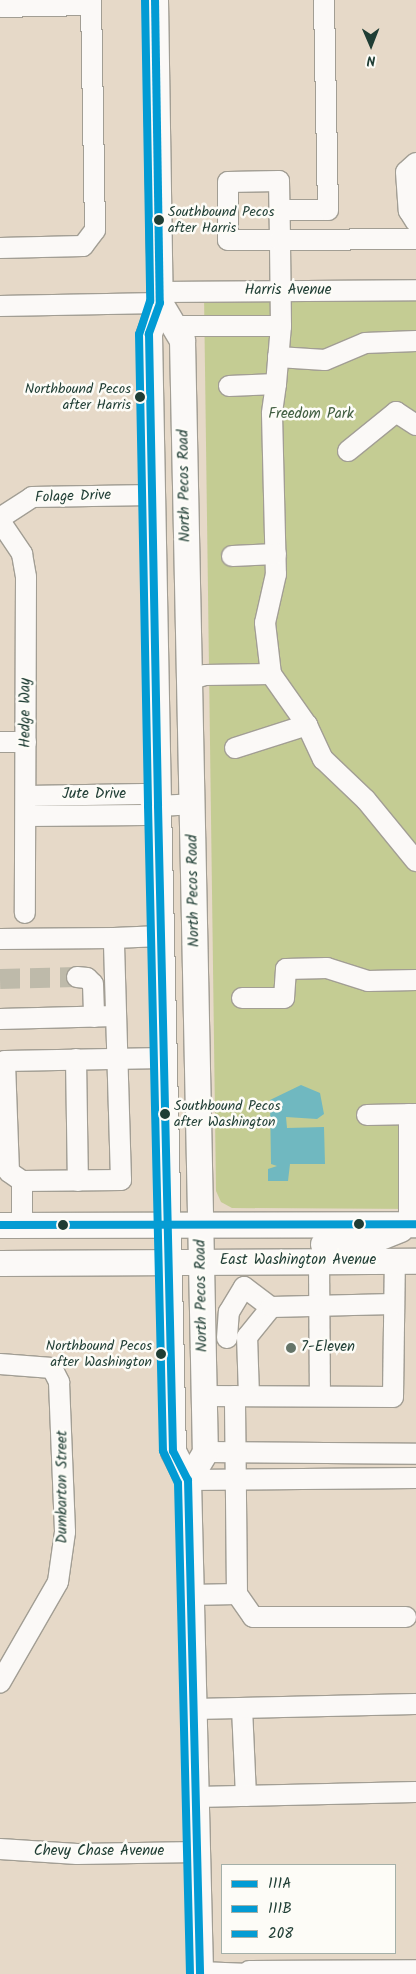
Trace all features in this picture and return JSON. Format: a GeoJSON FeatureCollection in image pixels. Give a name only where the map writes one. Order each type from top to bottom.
{"type":"FeatureCollection","features":[{"type":"Feature","properties":{"kind":"main road"},"geometry":{"type":"LineString","coordinates":[[155,0],[160,298],[149,334],[158,806],[173,1451],[188,1480],[200,1973]]}},
{"type":"Feature","properties":{"kind":"main road","name":"North Pecos Road"},"geometry":{"type":"LineString","coordinates":[[160,298],[182,340],[205,1452]]}},
{"type":"Feature","properties":{"kind":"main road"},"geometry":{"type":"LineString","coordinates":[[152,495],[169,560],[172,666],[177,675],[189,680]]}},
{"type":"Feature","properties":{"kind":"main road"},"geometry":{"type":"LineString","coordinates":[[201,1243],[354,1244],[412,1224]]}},
{"type":"Feature","properties":{"kind":"main road","name":"East Washington Avenue"},"geometry":{"type":"LineString","coordinates":[[11,1225],[169,1243],[201,1243],[319,1261],[405,1261]]}},
{"type":"Feature","properties":{"kind":"main road","name":"East Washington Avenue"},"geometry":{"type":"LineString","coordinates":[[0,1263],[169,1243],[201,1243]]}},
{"type":"Feature","properties":{"kind":"main road"},"geometry":{"type":"LineString","coordinates":[[188,1480],[205,1452]]}},
{"type":"Feature","properties":{"kind":"street"},"geometry":{"type":"LineString","coordinates":[[280,210],[328,210],[324,0]]}},
{"type":"Feature","properties":{"kind":"street"},"geometry":{"type":"LineString","coordinates":[[0,7],[91,2],[95,230],[83,246],[0,248]]}},
{"type":"Feature","properties":{"kind":"street"},"geometry":{"type":"LineString","coordinates":[[416,163],[406,172],[409,211],[416,222]]}},
{"type":"Feature","properties":{"kind":"street"},"geometry":{"type":"LineString","coordinates":[[416,239],[280,240],[228,240],[228,182],[279,181],[280,210],[280,240],[281,291],[281,326],[272,414],[276,554],[265,622],[271,674],[307,725],[323,759],[366,800],[416,861]]}},
{"type":"Feature","properties":{"kind":"street","name":"Harris Avenue"},"geometry":{"type":"LineString","coordinates":[[0,306],[281,291],[416,290]]}},
{"type":"Feature","properties":{"kind":"street"},"geometry":{"type":"LineString","coordinates":[[174,326],[281,326]]}},
{"type":"Feature","properties":{"kind":"street"},"geometry":{"type":"LineString","coordinates":[[278,357],[325,360],[365,343],[416,341]]}},
{"type":"Feature","properties":{"kind":"street"},"geometry":{"type":"LineString","coordinates":[[229,386],[276,384]]}},
{"type":"Feature","properties":{"kind":"street"},"geometry":{"type":"LineString","coordinates":[[348,451],[396,412],[416,425]]}},
{"type":"Feature","properties":{"kind":"street","name":"Folage Drive"},"geometry":{"type":"LineString","coordinates":[[0,518],[32,497],[152,495]]}},
{"type":"Feature","properties":{"kind":"street","name":"Hedge Way"},"geometry":{"type":"LineString","coordinates":[[0,521],[22,554],[26,578],[27,796],[25,913]]}},
{"type":"Feature","properties":{"kind":"street"},"geometry":{"type":"LineString","coordinates":[[232,556],[276,554]]}},
{"type":"Feature","properties":{"kind":"street"},"geometry":{"type":"LineString","coordinates":[[189,680],[205,675],[271,674]]}},
{"type":"Feature","properties":{"kind":"street"},"geometry":{"type":"LineString","coordinates":[[235,748],[307,725]]}},
{"type":"Feature","properties":{"kind":"street"},"geometry":{"type":"LineString","coordinates":[[0,742],[26,742]]}},
{"type":"Feature","properties":{"kind":"street","name":"Jute Drive"},"geometry":{"type":"LineString","coordinates":[[27,796],[144,794],[158,806]]}},
{"type":"Feature","properties":{"kind":"street","name":"Jute Drive"},"geometry":{"type":"LineString","coordinates":[[26,816],[146,815],[158,806],[192,804]]}},
{"type":"Feature","properties":{"kind":"street"},"geometry":{"type":"LineString","coordinates":[[0,939],[162,936]]}},
{"type":"Feature","properties":{"kind":"street"},"geometry":{"type":"LineString","coordinates":[[114,938],[118,1059],[121,1180],[22,1182],[9,1172],[3,1061],[76,1060],[118,1059],[164,1058]]}},
{"type":"Feature","properties":{"kind":"street"},"geometry":{"type":"LineString","coordinates":[[242,998],[284,998],[286,969],[327,968],[368,981],[416,980]]}},
{"type":"Feature","properties":{"kind":"street"},"geometry":{"type":"LineString","coordinates":[[77,977],[87,978],[93,984],[94,1017]]}},
{"type":"Feature","properties":{"kind":"street"},"geometry":{"type":"LineString","coordinates":[[0,1019],[116,1016]]}},
{"type":"Feature","properties":{"kind":"street"},"geometry":{"type":"LineString","coordinates":[[76,1060],[78,1181]]}},
{"type":"Feature","properties":{"kind":"street"},"geometry":{"type":"LineString","coordinates":[[367,1115],[412,1114],[412,1224]]}},
{"type":"Feature","properties":{"kind":"street"},"geometry":{"type":"LineString","coordinates":[[11,1225],[22,1182]]}},
{"type":"Feature","properties":{"kind":"street"},"geometry":{"type":"LineString","coordinates":[[319,1261],[320,1396]]}},
{"type":"Feature","properties":{"kind":"street"},"geometry":{"type":"LineString","coordinates":[[204,1396],[393,1397],[394,1304],[405,1261]]}},
{"type":"Feature","properties":{"kind":"street"},"geometry":{"type":"LineString","coordinates":[[227,1338],[229,1312],[244,1287],[271,1307],[394,1304]]}},
{"type":"Feature","properties":{"kind":"street"},"geometry":{"type":"LineString","coordinates":[[271,1307],[247,1337],[236,1453],[237,1594],[253,1617],[406,1617]]}},
{"type":"Feature","properties":{"kind":"street"},"geometry":{"type":"LineString","coordinates":[[203,1339],[247,1337]]}},
{"type":"Feature","properties":{"kind":"street","name":"Dumbarton Street"},"geometry":{"type":"LineString","coordinates":[[0,1364],[52,1368],[63,1392],[65,1532],[58,1582],[0,1683]]}},
{"type":"Feature","properties":{"kind":"street"},"geometry":{"type":"LineString","coordinates":[[205,1452],[416,1454]]}},
{"type":"Feature","properties":{"kind":"street"},"geometry":{"type":"LineString","coordinates":[[188,1480],[416,1478]]}},
{"type":"Feature","properties":{"kind":"street"},"geometry":{"type":"LineString","coordinates":[[191,1595],[237,1594]]}},
{"type":"Feature","properties":{"kind":"street"},"geometry":{"type":"LineString","coordinates":[[194,1709],[416,1704]]}},
{"type":"Feature","properties":{"kind":"street"},"geometry":{"type":"LineString","coordinates":[[242,1708],[246,1796]]}},
{"type":"Feature","properties":{"kind":"street"},"geometry":{"type":"LineString","coordinates":[[196,1797],[416,1792]]}},
{"type":"Feature","properties":{"kind":"street","name":"Chevy Chase Avenue"},"geometry":{"type":"LineString","coordinates":[[0,1849],[77,1854],[197,1852]]}},
{"type":"Feature","properties":{"kind":"street"},"geometry":{"type":"LineString","coordinates":[[200,1973],[416,1970]]}},
{"type":"Feature","properties":{"kind":"green space","name":"Freedom Park"},"geometry":{"type":"Polygon","coordinates":[[[204,294],[416,300],[416,1209],[232,1208],[221,1202],[216,1191],[204,294]]]}},
{"type":"Feature","properties":{"kind":"water"},"geometry":{"type":"Polygon","coordinates":[[[301,1085],[320,1093],[324,1114],[317,1119],[286,1117],[287,1128],[324,1127],[325,1164],[290,1164],[288,1181],[268,1181],[268,1169],[277,1166],[271,1164],[270,1100],[301,1085]]]}},
{"type":"Feature","properties":{"kind":"tunnel"},"geometry":{"type":"LineString","coordinates":[[0,979],[77,977]]}},
{"type":"Feature","properties":{"kind":"transit line","name":"111B"},"geometry":{"type":"LineString","coordinates":[[145,0],[150,301],[139,334],[148,806],[163,1451],[178,1483],[190,1974]]}},
{"type":"Feature","properties":{"kind":"transit line","name":"111A"},"geometry":{"type":"LineString","coordinates":[[155,0],[160,303],[149,334],[158,806],[173,1451],[188,1480],[200,1974]]}},
{"type":"Feature","properties":{"kind":"transit line","name":"208"},"geometry":{"type":"LineString","coordinates":[[0,1225],[416,1224]]}},
{"type":"Feature","properties":{"kind":"place","name":"Southbound Pecos after Harris"},"geometry":{"type":"Point","coordinates":[159,220]}},
{"type":"Feature","properties":{"kind":"place","name":"Northbound Pecos after Harris"},"geometry":{"type":"Point","coordinates":[140,397]}},
{"type":"Feature","properties":{"kind":"place","name":"Southbound Pecos after Washington"},"geometry":{"type":"Point","coordinates":[165,1114]}},
{"type":"Feature","properties":{"kind":"place","name":"7-Eleven"},"geometry":{"type":"Point","coordinates":[291,1348]}},
{"type":"Feature","properties":{"kind":"place","name":"Northbound Pecos after Washington"},"geometry":{"type":"Point","coordinates":[161,1354]}}]}
